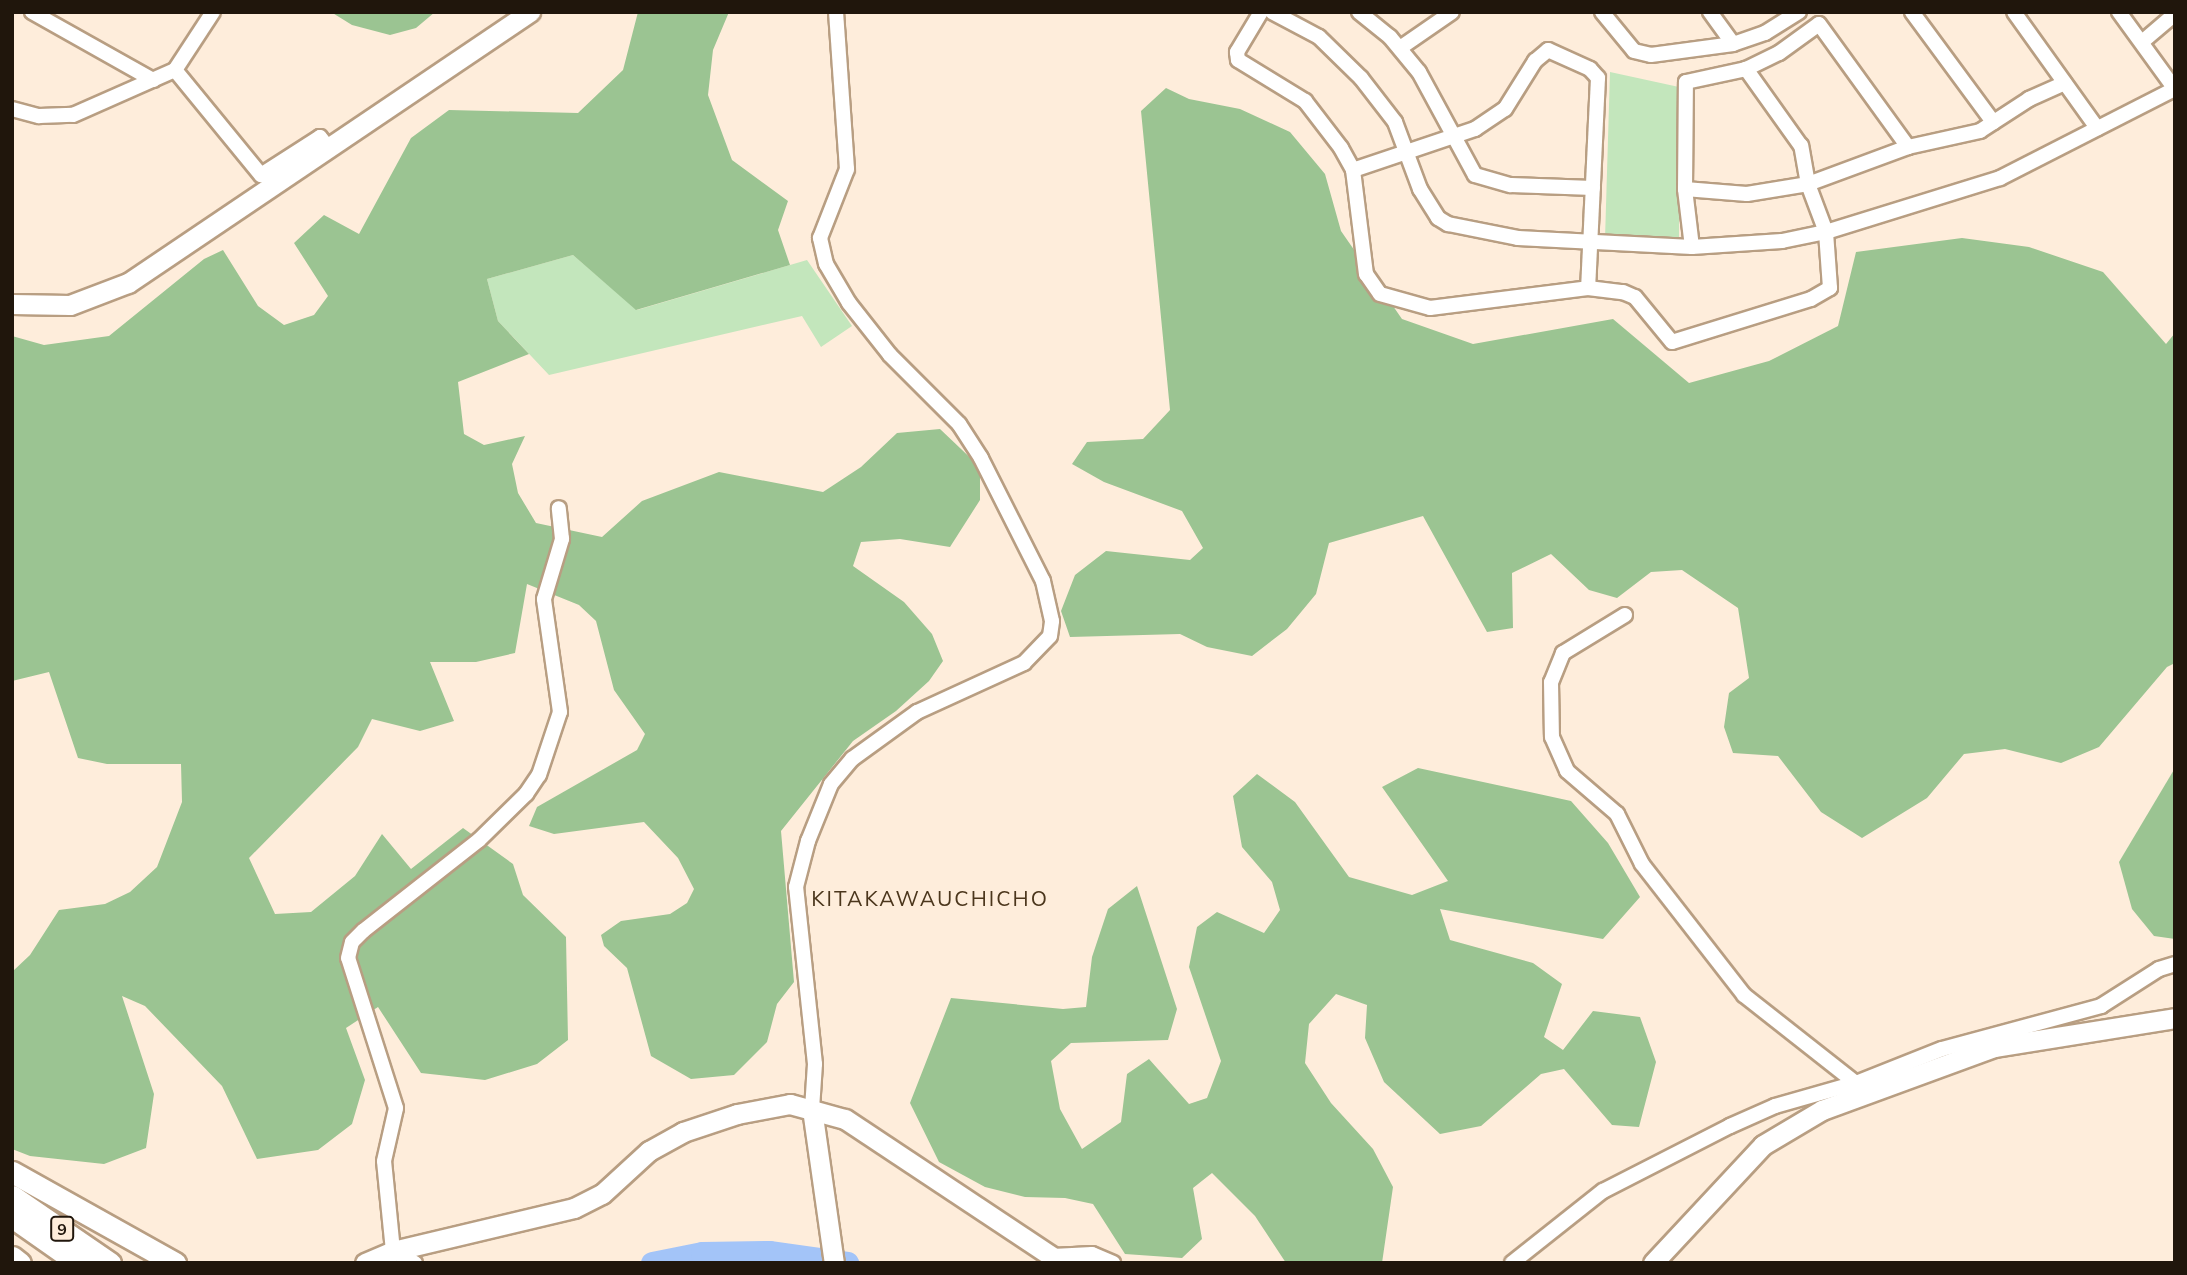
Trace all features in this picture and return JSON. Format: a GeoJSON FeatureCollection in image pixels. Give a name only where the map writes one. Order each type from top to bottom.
{"type":"FeatureCollection","features":[{"type":"Feature","properties":{"kind":"main road"},"geometry":{"type":"LineString","coordinates":[[12,1172],[175,1263]]}},
{"type":"Feature","properties":{"kind":"main road","name":"9"},"geometry":{"type":"LineString","coordinates":[[12,1196],[110,1263]]}},
{"type":"Feature","properties":{"kind":"main road","name":"9"},"geometry":{"type":"LineString","coordinates":[[12,1217],[78,1263]]}},
{"type":"Feature","properties":{"kind":"main road"},"geometry":{"type":"LineString","coordinates":[[12,1257],[20,1263]]}},
{"type":"Feature","properties":{"kind":"street"},"geometry":{"type":"LineString","coordinates":[[32,12],[153,80]]}},
{"type":"Feature","properties":{"kind":"street"},"geometry":{"type":"LineString","coordinates":[[12,109],[39,116],[73,115],[175,70],[214,12]]}},
{"type":"Feature","properties":{"kind":"street"},"geometry":{"type":"LineString","coordinates":[[12,304],[71,304],[100,297],[159,265],[530,12]]}},
{"type":"Feature","properties":{"kind":"street"},"geometry":{"type":"LineString","coordinates":[[834,1263],[812,1109],[815,1064],[796,887],[808,841],[831,784],[852,759],[917,712],[1024,663],[1052,630],[1044,582],[998,486],[959,424],[890,355],[849,303],[821,251],[823,228],[847,169],[835,12]]}},
{"type":"Feature","properties":{"kind":"street"},"geometry":{"type":"LineString","coordinates":[[1261,12],[1237,52],[1238,60],[1305,101],[1353,170],[1366,274],[1380,294],[1430,308],[1588,288],[1629,293],[1667,339],[1681,341],[1811,299],[1830,288],[1826,232],[1808,184],[1801,146],[1746,69]]}},
{"type":"Feature","properties":{"kind":"street"},"geometry":{"type":"LineString","coordinates":[[1272,12],[1319,37],[1362,78],[1395,121],[1425,201],[1448,224],[1518,238],[1591,239],[1692,247],[1782,241],[1826,232],[2000,178],[2175,89],[2119,12]]}},
{"type":"Feature","properties":{"kind":"street"},"geometry":{"type":"LineString","coordinates":[[1359,12],[1400,47],[1432,93],[1466,164],[1482,178],[1557,189],[1592,188]]}},
{"type":"Feature","properties":{"kind":"street"},"geometry":{"type":"LineString","coordinates":[[1400,47],[1452,12]]}},
{"type":"Feature","properties":{"kind":"street"},"geometry":{"type":"LineString","coordinates":[[1602,12],[1634,51],[1680,53],[1733,44],[1765,33],[1799,12]]}},
{"type":"Feature","properties":{"kind":"street"},"geometry":{"type":"LineString","coordinates":[[1710,12],[1733,44]]}},
{"type":"Feature","properties":{"kind":"street"},"geometry":{"type":"LineString","coordinates":[[1912,12],[1993,122]]}},
{"type":"Feature","properties":{"kind":"street"},"geometry":{"type":"LineString","coordinates":[[2014,12],[2097,128]]}},
{"type":"Feature","properties":{"kind":"street"},"geometry":{"type":"LineString","coordinates":[[2142,42],[2175,14]]}},
{"type":"Feature","properties":{"kind":"street"},"geometry":{"type":"LineString","coordinates":[[1692,247],[1685,189],[1686,82],[1746,69],[1779,53],[1819,24],[1908,147]]}},
{"type":"Feature","properties":{"kind":"street"},"geometry":{"type":"LineString","coordinates":[[1353,170],[1454,139],[1505,109],[1535,61],[1552,50],[1590,69],[1598,78],[1588,288]]}},
{"type":"Feature","properties":{"kind":"street"},"geometry":{"type":"LineString","coordinates":[[175,70],[261,175],[320,137],[330,150]]}},
{"type":"Feature","properties":{"kind":"street"},"geometry":{"type":"LineString","coordinates":[[1685,189],[1746,194],[1808,184],[1908,147],[1980,131],[2065,83]]}},
{"type":"Feature","properties":{"kind":"street"},"geometry":{"type":"LineString","coordinates":[[393,1251],[384,1161],[396,1108],[348,958],[352,942],[363,931],[479,840],[539,775],[560,712],[544,599],[562,539],[559,508]]}},
{"type":"Feature","properties":{"kind":"street"},"geometry":{"type":"LineString","coordinates":[[1625,615],[1563,653],[1551,682],[1552,737],[1567,771],[1617,814],[1642,864],[1744,995],[1856,1083]]}},
{"type":"Feature","properties":{"kind":"street"},"geometry":{"type":"LineString","coordinates":[[1512,1263],[1561,1222],[1625,1180],[1775,1106],[1856,1083],[1942,1049],[2101,1006],[2159,969],[2175,964]]}},
{"type":"Feature","properties":{"kind":"street"},"geometry":{"type":"LineString","coordinates":[[1653,1263],[1763,1144],[1822,1110],[1994,1047],[2175,1018]]}},
{"type":"Feature","properties":{"kind":"street"},"geometry":{"type":"LineString","coordinates":[[365,1263],[393,1251],[574,1208],[602,1194],[649,1151],[694,1128],[790,1104],[845,1119],[887,1144],[1057,1260],[1091,1254],[1113,1263]]}},
{"type":"Feature","properties":{"kind":"street"},"geometry":{"type":"LineString","coordinates":[[393,1251],[415,1263]]}},
{"type":"Feature","properties":{"kind":"green space"},"geometry":{"type":"Polygon","coordinates":[[[331,12],[435,12],[416,28],[390,35],[352,25],[331,12]]]}},
{"type":"Feature","properties":{"kind":"green space"},"geometry":{"type":"Polygon","coordinates":[[[638,12],[729,12],[713,50],[708,95],[732,160],[788,201],[778,230],[790,265],[636,310],[573,255],[487,279],[498,321],[529,354],[458,382],[464,434],[484,445],[525,436],[512,464],[518,493],[536,523],[602,537],[642,501],[719,472],[823,492],[861,467],[897,433],[940,429],[980,467],[980,500],[950,547],[900,539],[861,542],[853,566],[904,602],[932,634],[943,661],[929,681],[896,711],[853,741],[781,831],[794,982],[777,1004],[767,1042],[734,1075],[691,1079],[651,1056],[627,968],[604,946],[601,935],[621,921],[670,914],[687,903],[694,889],[678,858],[644,822],[554,834],[529,826],[537,807],[637,750],[645,734],[614,690],[596,621],[579,605],[527,584],[515,653],[476,662],[430,662],[454,721],[420,731],[372,719],[358,747],[249,858],[275,914],[311,912],[355,876],[382,834],[411,869],[463,828],[513,864],[523,895],[566,937],[568,1040],[537,1064],[485,1080],[421,1073],[378,1007],[346,1028],[365,1080],[352,1124],[318,1150],[257,1159],[222,1086],[145,1006],[122,996],[154,1094],[146,1148],[104,1164],[30,1156],[12,1149],[12,972],[30,955],[59,910],[105,904],[130,892],[157,867],[182,802],[181,764],[107,764],[78,758],[49,672],[12,681],[12,336],[44,345],[109,336],[204,259],[223,250],[258,306],[284,325],[314,315],[328,296],[294,243],[324,215],[359,234],[411,138],[449,110],[578,113],[623,70],[638,12]]]}},
{"type":"Feature","properties":{"kind":"green space"},"geometry":{"type":"Polygon","coordinates":[[[1610,72],[1679,87],[1679,240],[1605,239],[1610,72]]]}},
{"type":"Feature","properties":{"kind":"green space"},"geometry":{"type":"Polygon","coordinates":[[[1166,88],[1189,99],[1240,109],[1290,132],[1325,174],[1341,231],[1402,319],[1473,344],[1613,319],[1689,383],[1769,361],[1838,326],[1856,252],[1962,238],[2029,247],[2103,272],[2166,344],[2175,333],[2175,663],[2167,667],[2099,747],[2061,763],[2005,749],[1964,754],[1927,798],[1862,838],[1821,812],[1778,756],[1733,753],[1724,727],[1729,693],[1749,678],[1738,608],[1682,570],[1651,572],[1617,598],[1589,590],[1551,554],[1512,573],[1513,628],[1487,632],[1423,516],[1329,543],[1316,594],[1287,629],[1252,656],[1207,647],[1180,634],[1070,637],[1061,611],[1075,575],[1106,551],[1190,560],[1203,548],[1182,511],[1104,482],[1072,464],[1087,442],[1143,439],[1170,410],[1141,111],[1166,88]]]}},
{"type":"Feature","properties":{"kind":"green space"},"geometry":{"type":"Polygon","coordinates":[[[573,255],[637,310],[807,260],[852,326],[821,347],[802,316],[549,375],[498,321],[487,279],[573,255]]]}},
{"type":"Feature","properties":{"kind":"green space"},"geometry":{"type":"Polygon","coordinates":[[[1418,768],[1571,801],[1608,843],[1640,897],[1603,939],[1440,909],[1450,940],[1533,963],[1562,984],[1544,1037],[1563,1050],[1593,1011],[1640,1017],[1656,1062],[1639,1127],[1612,1125],[1564,1069],[1541,1074],[1481,1126],[1440,1134],[1384,1082],[1365,1038],[1367,1005],[1336,994],[1309,1024],[1305,1063],[1331,1103],[1373,1149],[1393,1187],[1382,1263],[1286,1263],[1255,1216],[1212,1173],[1193,1188],[1202,1239],[1182,1258],[1125,1254],[1093,1204],[1065,1198],[1025,1197],[985,1187],[939,1162],[910,1103],[951,998],[1063,1009],[1086,1007],[1092,957],[1108,909],[1137,886],[1177,1009],[1168,1040],[1071,1043],[1051,1061],[1060,1109],[1082,1149],[1121,1122],[1127,1074],[1149,1059],[1189,1104],[1207,1098],[1221,1061],[1189,967],[1197,927],[1217,912],[1264,933],[1280,910],[1272,882],[1242,847],[1233,796],[1257,774],[1295,802],[1349,877],[1412,895],[1448,881],[1382,787],[1418,768]]]}},
{"type":"Feature","properties":{"kind":"green space"},"geometry":{"type":"Polygon","coordinates":[[[2175,768],[2175,939],[2154,936],[2132,909],[2119,862],[2175,768]]]}},
{"type":"Feature","properties":{"kind":"waterway"},"geometry":{"type":"LineString","coordinates":[[652,1263],[702,1253],[769,1252],[847,1263]]}},
{"type":"Feature","properties":{"kind":"district","name":"KITAKAWAUCHICHO"},"geometry":{"type":"Point","coordinates":[930,898]}}]}
